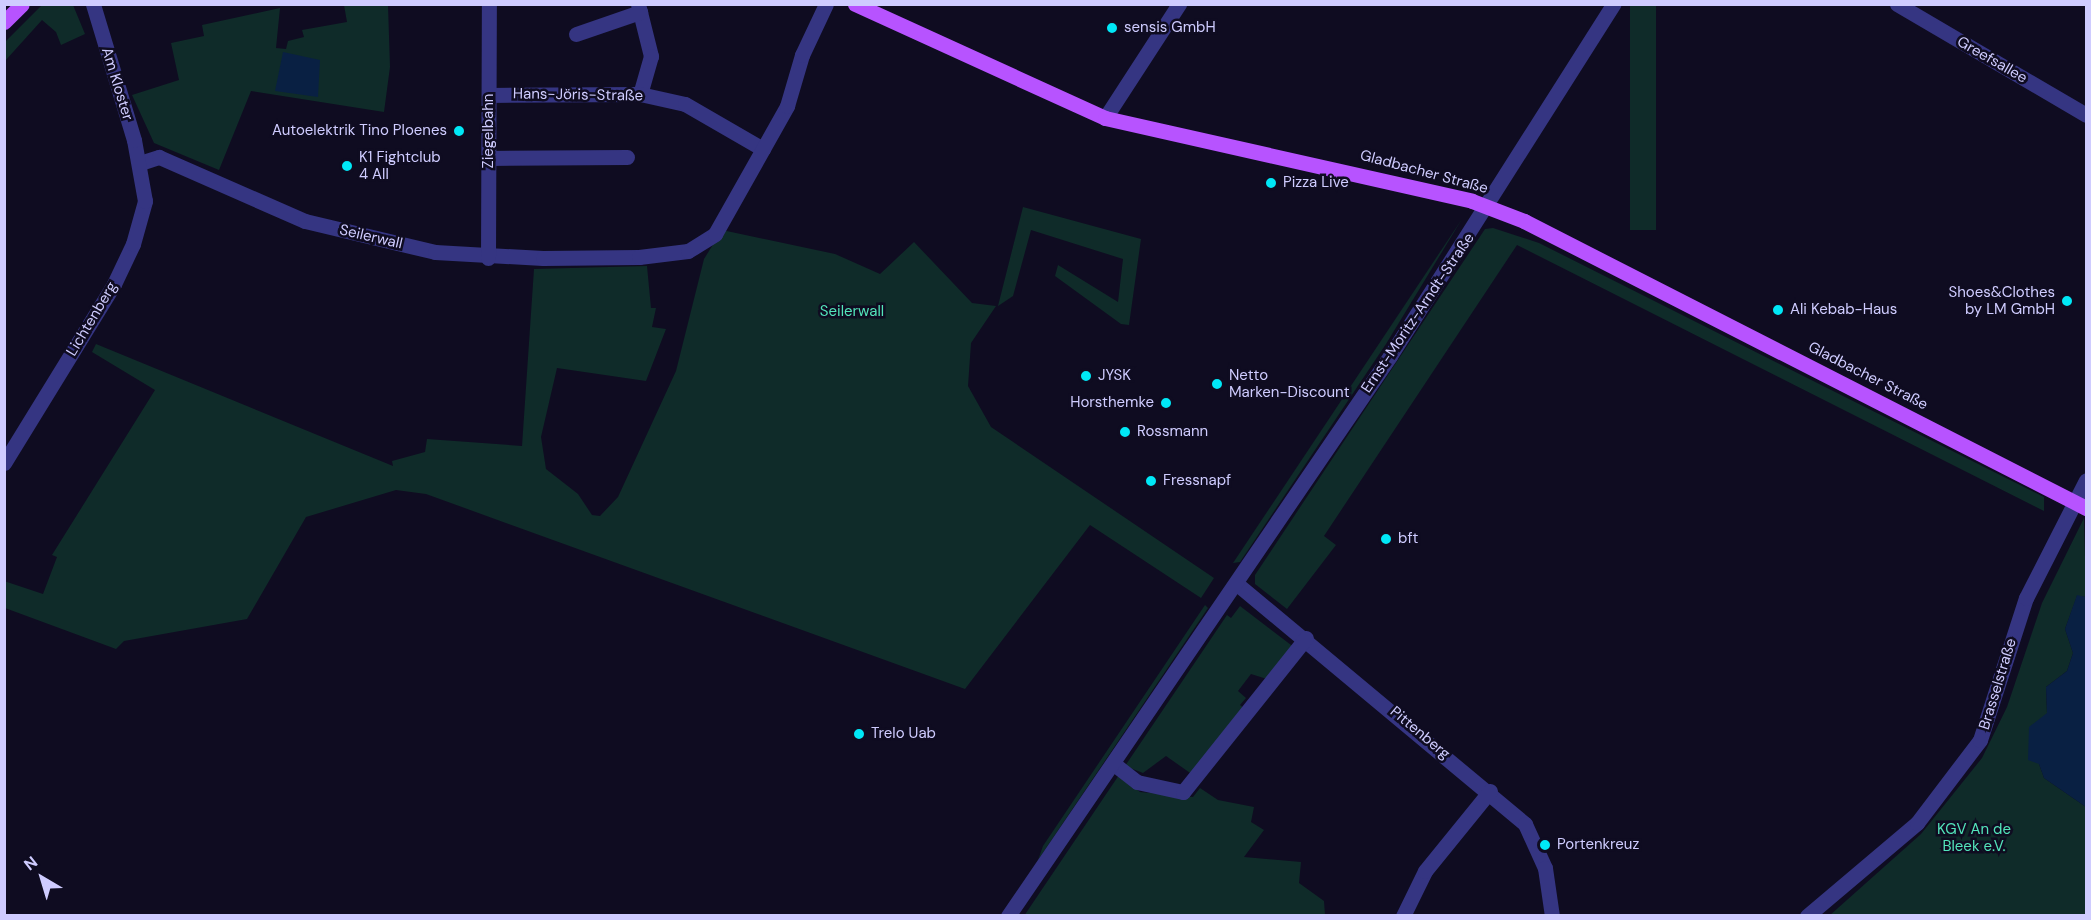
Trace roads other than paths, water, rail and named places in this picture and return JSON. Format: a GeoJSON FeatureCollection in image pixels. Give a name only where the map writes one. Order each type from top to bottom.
{"type":"FeatureCollection","features":[{"type":"Feature","properties":{"kind":"main road"},"geometry":{"type":"LineString","coordinates":[[4,22],[22,4]]}},
{"type":"Feature","properties":{"kind":"main road","name":"Gladbacher Straße"},"geometry":{"type":"LineString","coordinates":[[855,4],[1105,118],[1352,171],[1489,207],[2081,505]]}},
{"type":"Feature","properties":{"kind":"street","name":"Am Kloster"},"geometry":{"type":"LineString","coordinates":[[93,4],[140,163]]}},
{"type":"Feature","properties":{"kind":"street","name":"Ziegelbahn"},"geometry":{"type":"LineString","coordinates":[[488,258],[489,4]]}},
{"type":"Feature","properties":{"kind":"street","name":"Seilerwall"},"geometry":{"type":"LineString","coordinates":[[140,163],[159,157],[305,221],[435,252],[488,258],[639,257],[688,251],[715,234],[763,149],[787,106],[802,55],[826,4]]}},
{"type":"Feature","properties":{"kind":"street"},"geometry":{"type":"LineString","coordinates":[[1105,118],[1179,4]]}},
{"type":"Feature","properties":{"kind":"street","name":"Ernst-Moritz-Arndt-Straße"},"geometry":{"type":"LineString","coordinates":[[1008,915],[1114,765],[1237,584],[1489,207],[1613,4]]}},
{"type":"Feature","properties":{"kind":"street","name":"Greefsallee"},"geometry":{"type":"LineString","coordinates":[[1897,4],[2086,115]]}},
{"type":"Feature","properties":{"kind":"street"},"geometry":{"type":"LineString","coordinates":[[576,34],[639,8],[651,56],[640,94]]}},
{"type":"Feature","properties":{"kind":"street","name":"Hans-Jöris-Straße"},"geometry":{"type":"LineString","coordinates":[[489,95],[640,94],[684,104],[763,149]]}},
{"type":"Feature","properties":{"kind":"street"},"geometry":{"type":"LineString","coordinates":[[489,158],[627,157]]}},
{"type":"Feature","properties":{"kind":"street","name":"Lichtenberg"},"geometry":{"type":"LineString","coordinates":[[4,463],[114,284],[133,244],[145,201],[140,163]]}},
{"type":"Feature","properties":{"kind":"street","name":"Brasselstraße"},"geometry":{"type":"LineString","coordinates":[[1807,915],[1917,822],[1980,740],[2026,598],[2081,505],[2086,480]]}},
{"type":"Feature","properties":{"kind":"street","name":"Pittenberg"},"geometry":{"type":"LineString","coordinates":[[1237,584],[1306,638],[1490,791],[1525,824],[1537,842],[1552,915]]}},
{"type":"Feature","properties":{"kind":"street"},"geometry":{"type":"LineString","coordinates":[[1114,765],[1137,782],[1183,792],[1306,638]]}},
{"type":"Feature","properties":{"kind":"street"},"geometry":{"type":"LineString","coordinates":[[1403,915],[1425,871],[1490,791]]}},
{"type":"Feature","properties":{"kind":"water"},"geometry":{"type":"Polygon","coordinates":[[[283,52],[320,60],[318,97],[275,91],[283,52]]]}},
{"type":"Feature","properties":{"kind":"water"},"geometry":{"type":"Polygon","coordinates":[[[2077,595],[2086,597],[2086,807],[2044,778],[2039,764],[2028,760],[2029,727],[2047,713],[2046,687],[2067,671],[2073,653],[2065,629],[2077,595]]]}},
{"type":"Feature","properties":{"kind":"place","name":"sensis GmbH"},"geometry":{"type":"Point","coordinates":[1112,28]}},
{"type":"Feature","properties":{"kind":"place","name":"Autoelektrik Tino Ploenes"},"geometry":{"type":"Point","coordinates":[459,131]}},
{"type":"Feature","properties":{"kind":"place","name":"K1 Fightclub 4 All"},"geometry":{"type":"Point","coordinates":[347,166]}},
{"type":"Feature","properties":{"kind":"place","name":"Pizza Live"},"geometry":{"type":"Point","coordinates":[1271,183]}},
{"type":"Feature","properties":{"kind":"place","name":"Shoes&Clothes by LM GmbH"},"geometry":{"type":"Point","coordinates":[2067,301]}},
{"type":"Feature","properties":{"kind":"place","name":"Ali Kebab-Haus"},"geometry":{"type":"Point","coordinates":[1778,310]}},
{"type":"Feature","properties":{"kind":"place","name":"JYSK"},"geometry":{"type":"Point","coordinates":[1086,376]}},
{"type":"Feature","properties":{"kind":"place","name":"Netto Marken-Discount"},"geometry":{"type":"Point","coordinates":[1217,384]}},
{"type":"Feature","properties":{"kind":"place","name":"Horsthemke"},"geometry":{"type":"Point","coordinates":[1166,403]}},
{"type":"Feature","properties":{"kind":"place","name":"Rossmann"},"geometry":{"type":"Point","coordinates":[1125,432]}},
{"type":"Feature","properties":{"kind":"place","name":"Fressnapf"},"geometry":{"type":"Point","coordinates":[1151,481]}},
{"type":"Feature","properties":{"kind":"place","name":"bft"},"geometry":{"type":"Point","coordinates":[1386,539]}},
{"type":"Feature","properties":{"kind":"place","name":"Trelo Uab"},"geometry":{"type":"Point","coordinates":[859,734]}},
{"type":"Feature","properties":{"kind":"place","name":"Portenkreuz"},"geometry":{"type":"Point","coordinates":[1545,845]}},
{"type":"Feature","properties":{"kind":"park label","name":"KGV An de Bleek e.V."},"geometry":{"type":"Point","coordinates":[1974,838]}}]}
